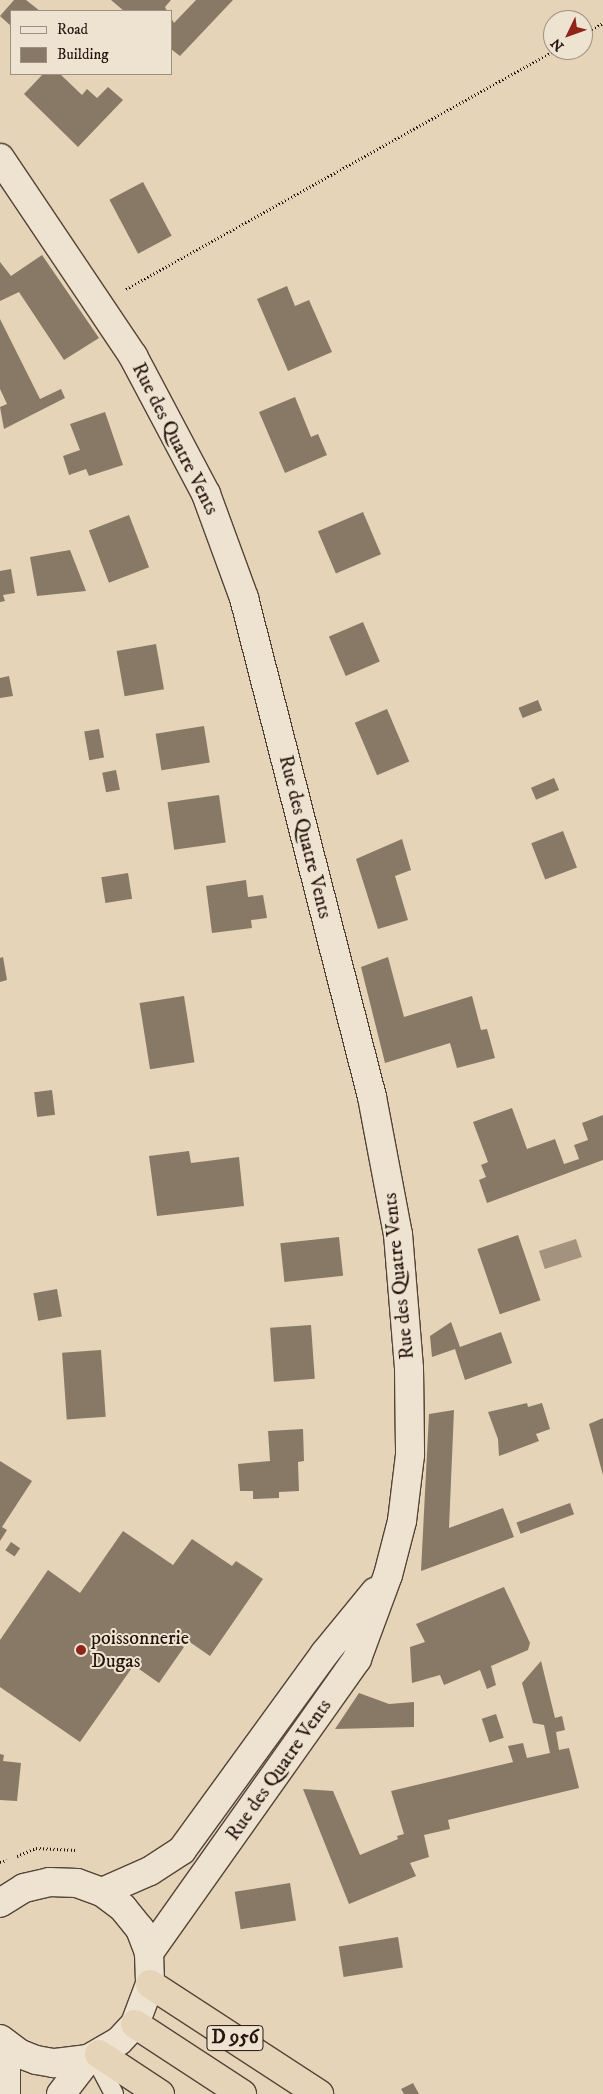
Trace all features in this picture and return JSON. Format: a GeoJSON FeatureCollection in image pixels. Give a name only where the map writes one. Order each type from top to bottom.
{"type":"FeatureCollection","features":[{"type":"Feature","properties":{"kind":"highway","name":"D 956"},"geometry":{"type":"LineString","coordinates":[[150,1984],[320,2094]]}},
{"type":"Feature","properties":{"kind":"highway","name":"D 956"},"geometry":{"type":"LineString","coordinates":[[135,2024],[242,2094]]}},
{"type":"Feature","properties":{"kind":"highway"},"geometry":{"type":"LineString","coordinates":[[94,2056],[160,2094]]}},
{"type":"Feature","properties":{"kind":"street","name":"Rue des Quatre Vents"},"geometry":{"type":"LineString","coordinates":[[0,158],[133,356],[206,494],[244,598],[372,1097],[398,1234],[409,1368],[410,1455],[402,1521],[388,1575],[358,1659],[148,1954]]}},
{"type":"Feature","properties":{"kind":"street","name":"Rue des Quatre Vents"},"geometry":{"type":"LineString","coordinates":[[102,1892],[150,1871],[182,1850],[325,1653],[388,1575]]}},
{"type":"Feature","properties":{"kind":"street"},"geometry":{"type":"LineString","coordinates":[[0,1903],[24,1888],[50,1882],[77,1883],[102,1892],[123,1908],[134,1922],[148,1954],[150,1984],[135,2024],[119,2041],[94,2056],[60,2094]]}},
{"type":"Feature","properties":{"kind":"street"},"geometry":{"type":"LineString","coordinates":[[3,2042],[36,2060],[53,2063],[94,2056]]}},
{"type":"Feature","properties":{"kind":"street"},"geometry":{"type":"LineString","coordinates":[[3,2042],[6,2094]]}},
{"type":"Feature","properties":{"kind":"lane"},"geometry":{"type":"LineString","coordinates":[[94,2056],[114,2094]]}},
{"type":"Feature","properties":{"kind":"path"},"geometry":{"type":"LineString","coordinates":[[99,304],[543,57]]}},
{"type":"Feature","properties":{"kind":"shaded area"},"geometry":{"type":"Polygon","coordinates":[[[576,1239],[582,1257],[545,1269],[539,1251],[576,1239]]]}},
{"type":"Feature","properties":{"kind":"building"},"geometry":{"type":"Polygon","coordinates":[[[14,0],[26,0],[39,10],[10,10],[10,25],[0,16],[14,0]]]}},
{"type":"Feature","properties":{"kind":"building"},"geometry":{"type":"Polygon","coordinates":[[[111,0],[171,0],[165,7],[166,10],[123,10],[111,0]]]}},
{"type":"Feature","properties":{"kind":"building"},"geometry":{"type":"Polygon","coordinates":[[[196,0],[233,0],[180,56],[172,50],[172,20],[174,23],[196,0]]]}},
{"type":"Feature","properties":{"kind":"building"},"geometry":{"type":"Polygon","coordinates":[[[42,75],[61,75],[82,95],[87,89],[97,98],[108,87],[123,100],[78,147],[24,94],[42,75]]]}},
{"type":"Feature","properties":{"kind":"building"},"geometry":{"type":"Polygon","coordinates":[[[143,182],[172,236],[138,254],[109,200],[143,182]]]}},
{"type":"Feature","properties":{"kind":"building"},"geometry":{"type":"Polygon","coordinates":[[[42,255],[99,338],[64,360],[19,292],[0,301],[0,262],[11,276],[42,255]]]}},
{"type":"Feature","properties":{"kind":"building"},"geometry":{"type":"Polygon","coordinates":[[[287,286],[295,306],[309,300],[332,352],[288,371],[257,299],[287,286]]]}},
{"type":"Feature","properties":{"kind":"building"},"geometry":{"type":"Polygon","coordinates":[[[0,319],[40,399],[61,389],[65,398],[4,429],[0,407],[7,404],[0,389],[0,319]]]}},
{"type":"Feature","properties":{"kind":"building"},"geometry":{"type":"Polygon","coordinates":[[[295,397],[311,437],[318,434],[327,455],[285,473],[259,412],[295,397]]]}},
{"type":"Feature","properties":{"kind":"building"},"geometry":{"type":"Polygon","coordinates":[[[105,412],[123,465],[89,476],[86,469],[69,475],[63,456],[80,450],[70,424],[105,412]]]}},
{"type":"Feature","properties":{"kind":"building"},"geometry":{"type":"Polygon","coordinates":[[[363,512],[381,554],[336,573],[318,531],[363,512]]]}},
{"type":"Feature","properties":{"kind":"building"},"geometry":{"type":"Polygon","coordinates":[[[129,515],[149,567],[109,583],[89,530],[129,515]]]}},
{"type":"Feature","properties":{"kind":"building"},"geometry":{"type":"Polygon","coordinates":[[[70,550],[86,591],[37,596],[30,557],[70,550]]]}},
{"type":"Feature","properties":{"kind":"building"},"geometry":{"type":"Polygon","coordinates":[[[11,569],[15,593],[3,595],[5,601],[0,602],[0,571],[11,569]]]}},
{"type":"Feature","properties":{"kind":"building"},"geometry":{"type":"Polygon","coordinates":[[[363,622],[380,662],[346,676],[329,636],[363,622]]]}},
{"type":"Feature","properties":{"kind":"building"},"geometry":{"type":"Polygon","coordinates":[[[156,644],[164,689],[125,696],[117,651],[156,644]]]}},
{"type":"Feature","properties":{"kind":"building"},"geometry":{"type":"Polygon","coordinates":[[[9,676],[13,696],[0,698],[0,678],[9,676]]]}},
{"type":"Feature","properties":{"kind":"building"},"geometry":{"type":"Polygon","coordinates":[[[538,700],[542,710],[523,718],[519,708],[538,700]]]}},
{"type":"Feature","properties":{"kind":"building"},"geometry":{"type":"Polygon","coordinates":[[[387,709],[409,761],[377,775],[355,723],[387,709]]]}},
{"type":"Feature","properties":{"kind":"building"},"geometry":{"type":"Polygon","coordinates":[[[204,726],[210,763],[161,770],[156,734],[204,726]]]}},
{"type":"Feature","properties":{"kind":"building"},"geometry":{"type":"Polygon","coordinates":[[[99,729],[104,758],[89,760],[84,732],[99,729]]]}},
{"type":"Feature","properties":{"kind":"building"},"geometry":{"type":"Polygon","coordinates":[[[116,770],[120,790],[106,792],[102,773],[116,770]]]}},
{"type":"Feature","properties":{"kind":"building"},"geometry":{"type":"Polygon","coordinates":[[[554,778],[559,790],[536,800],[531,788],[554,778]]]}},
{"type":"Feature","properties":{"kind":"building"},"geometry":{"type":"Polygon","coordinates":[[[219,795],[226,843],[174,850],[168,802],[219,795]]]}},
{"type":"Feature","properties":{"kind":"building"},"geometry":{"type":"Polygon","coordinates":[[[563,831],[577,867],[545,880],[531,843],[563,831]]]}},
{"type":"Feature","properties":{"kind":"building"},"geometry":{"type":"Polygon","coordinates":[[[402,839],[411,870],[395,876],[408,920],[378,929],[356,859],[402,839]]]}},
{"type":"Feature","properties":{"kind":"building"},"geometry":{"type":"Polygon","coordinates":[[[128,873],[132,899],[105,903],[101,877],[128,873]]]}},
{"type":"Feature","properties":{"kind":"building"},"geometry":{"type":"Polygon","coordinates":[[[246,880],[248,897],[263,895],[267,918],[251,920],[252,928],[212,933],[206,886],[246,880]]]}},
{"type":"Feature","properties":{"kind":"building"},"geometry":{"type":"Polygon","coordinates":[[[3,957],[7,980],[0,982],[0,958],[3,957]]]}},
{"type":"Feature","properties":{"kind":"building"},"geometry":{"type":"Polygon","coordinates":[[[388,957],[404,1017],[472,996],[481,1030],[487,1029],[495,1058],[457,1068],[450,1043],[385,1063],[361,967],[388,957]]]}},
{"type":"Feature","properties":{"kind":"building"},"geometry":{"type":"Polygon","coordinates":[[[184,996],[194,1062],[150,1069],[140,1003],[184,996]]]}},
{"type":"Feature","properties":{"kind":"building"},"geometry":{"type":"Polygon","coordinates":[[[52,1090],[55,1115],[37,1117],[34,1092],[52,1090]]]}},
{"type":"Feature","properties":{"kind":"building"},"geometry":{"type":"Polygon","coordinates":[[[512,1108],[527,1149],[555,1139],[564,1164],[579,1159],[574,1145],[588,1140],[582,1123],[603,1115],[603,1160],[487,1203],[479,1180],[486,1177],[481,1165],[488,1162],[473,1122],[512,1108]]]}},
{"type":"Feature","properties":{"kind":"building"},"geometry":{"type":"Polygon","coordinates":[[[189,1151],[191,1163],[239,1157],[244,1206],[157,1216],[149,1156],[189,1151]]]}},
{"type":"Feature","properties":{"kind":"building"},"geometry":{"type":"Polygon","coordinates":[[[518,1235],[540,1300],[500,1314],[477,1249],[518,1235]]]}},
{"type":"Feature","properties":{"kind":"building"},"geometry":{"type":"Polygon","coordinates":[[[339,1237],[343,1276],[284,1282],[280,1243],[339,1237]]]}},
{"type":"Feature","properties":{"kind":"building"},"geometry":{"type":"Polygon","coordinates":[[[57,1289],[62,1317],[38,1321],[33,1293],[57,1289]]]}},
{"type":"Feature","properties":{"kind":"building"},"geometry":{"type":"Polygon","coordinates":[[[451,1322],[460,1347],[501,1332],[512,1363],[465,1380],[455,1349],[432,1357],[430,1336],[451,1322]]]}},
{"type":"Feature","properties":{"kind":"building"},"geometry":{"type":"Polygon","coordinates":[[[311,1325],[315,1379],[274,1382],[270,1328],[311,1325]]]}},
{"type":"Feature","properties":{"kind":"building"},"geometry":{"type":"Polygon","coordinates":[[[101,1350],[106,1417],[67,1420],[62,1353],[101,1350]]]}},
{"type":"Feature","properties":{"kind":"building"},"geometry":{"type":"Polygon","coordinates":[[[527,1403],[528,1407],[542,1403],[550,1429],[536,1434],[539,1441],[499,1456],[498,1439],[488,1412],[527,1403]]]}},
{"type":"Feature","properties":{"kind":"building"},"geometry":{"type":"Polygon","coordinates":[[[454,1410],[449,1528],[503,1508],[514,1537],[421,1571],[429,1414],[454,1410]]]}},
{"type":"Feature","properties":{"kind":"building"},"geometry":{"type":"Polygon","coordinates":[[[603,1418],[603,1475],[589,1424],[603,1418]]]}},
{"type":"Feature","properties":{"kind":"building"},"geometry":{"type":"Polygon","coordinates":[[[303,1429],[304,1461],[298,1462],[299,1491],[279,1492],[279,1498],[253,1499],[253,1491],[240,1491],[238,1464],[270,1461],[268,1431],[303,1429]]]}},
{"type":"Feature","properties":{"kind":"building"},"geometry":{"type":"Polygon","coordinates":[[[0,1461],[32,1481],[2,1527],[7,1530],[0,1541],[0,1461]]]}},
{"type":"Feature","properties":{"kind":"building"},"geometry":{"type":"Polygon","coordinates":[[[570,1503],[574,1514],[521,1534],[516,1522],[570,1503]]]}},
{"type":"Feature","properties":{"kind":"building"},"geometry":{"type":"Polygon","coordinates":[[[123,1531],[173,1565],[192,1539],[232,1566],[236,1561],[263,1579],[210,1656],[184,1638],[180,1645],[184,1647],[159,1683],[139,1669],[142,1665],[136,1662],[80,1742],[0,1687],[0,1640],[48,1570],[80,1593],[123,1531]]]}},
{"type":"Feature","properties":{"kind":"building"},"geometry":{"type":"Polygon","coordinates":[[[11,1542],[20,1548],[15,1556],[5,1550],[11,1542]]]}},
{"type":"Feature","properties":{"kind":"building"},"geometry":{"type":"Polygon","coordinates":[[[504,1587],[530,1643],[528,1650],[491,1666],[496,1685],[487,1689],[480,1670],[444,1685],[440,1675],[412,1683],[410,1647],[425,1642],[416,1624],[504,1587]]]}},
{"type":"Feature","properties":{"kind":"building"},"geometry":{"type":"Polygon","coordinates":[[[541,1661],[555,1718],[562,1716],[565,1730],[556,1732],[559,1750],[569,1748],[579,1788],[448,1820],[450,1829],[424,1835],[429,1857],[410,1863],[416,1876],[349,1904],[303,1789],[333,1791],[360,1855],[398,1839],[397,1836],[404,1834],[391,1791],[513,1762],[508,1746],[523,1743],[527,1758],[550,1753],[544,1725],[533,1723],[522,1683],[541,1661]]]}},
{"type":"Feature","properties":{"kind":"building"},"geometry":{"type":"Polygon","coordinates":[[[359,1693],[389,1704],[414,1702],[414,1727],[335,1729],[359,1693]]]}},
{"type":"Feature","properties":{"kind":"building"},"geometry":{"type":"Polygon","coordinates":[[[496,1714],[504,1738],[489,1742],[482,1719],[496,1714]]]}},
{"type":"Feature","properties":{"kind":"building"},"geometry":{"type":"Polygon","coordinates":[[[0,1754],[4,1755],[3,1761],[21,1763],[17,1801],[0,1800],[0,1754]]]}},
{"type":"Feature","properties":{"kind":"building"},"geometry":{"type":"Polygon","coordinates":[[[290,1883],[296,1921],[241,1929],[235,1892],[290,1883]]]}},
{"type":"Feature","properties":{"kind":"building"},"geometry":{"type":"Polygon","coordinates":[[[398,1937],[403,1968],[344,1977],[339,1946],[398,1937]]]}},
{"type":"Feature","properties":{"kind":"building"},"geometry":{"type":"Polygon","coordinates":[[[413,2083],[419,2094],[404,2094],[401,2089],[413,2083]]]}},
{"type":"Feature","properties":{"kind":"place","name":"poissonnerie Dugas"},"geometry":{"type":"Point","coordinates":[81,1650]}}]}
